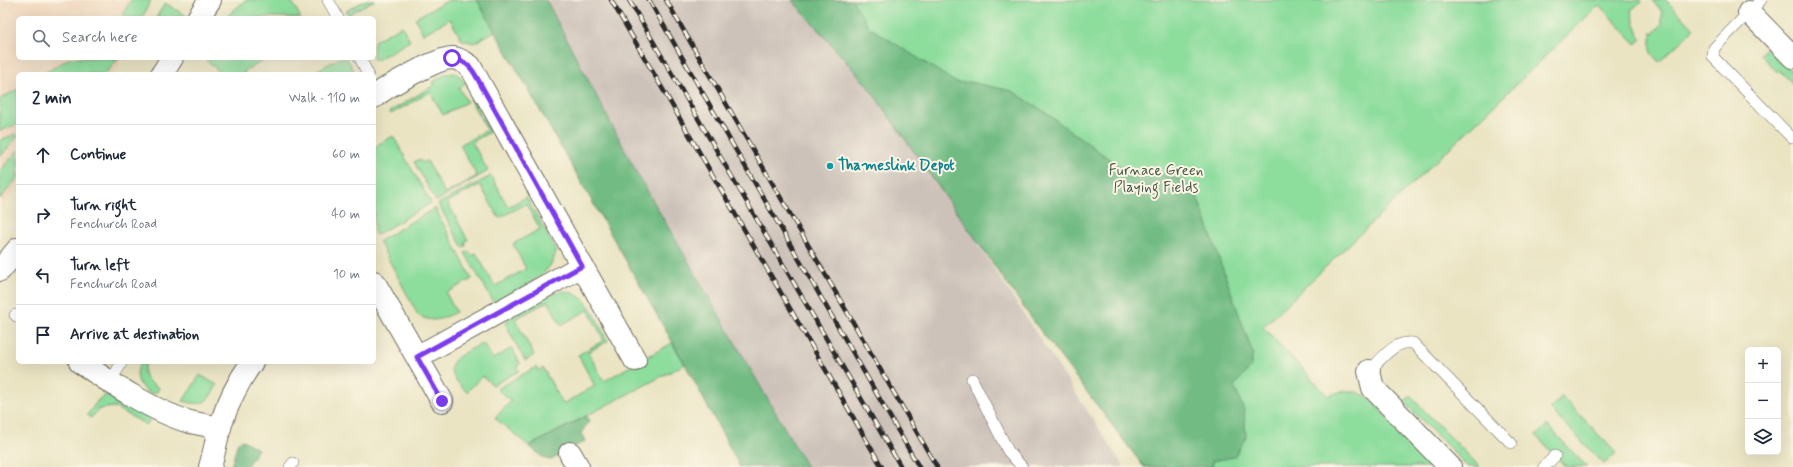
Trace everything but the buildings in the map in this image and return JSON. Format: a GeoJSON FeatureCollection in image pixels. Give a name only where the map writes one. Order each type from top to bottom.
{"type":"FeatureCollection","features":[{"type":"Feature","properties":{"kind":"street"},"geometry":{"type":"LineString","coordinates":[[199,16],[210,0]]}},
{"type":"Feature","properties":{"kind":"street"},"geometry":{"type":"LineString","coordinates":[[1755,6],[1793,57]]}},
{"type":"Feature","properties":{"kind":"street"},"geometry":{"type":"LineString","coordinates":[[376,91],[438,61],[452,58],[462,60],[470,66],[635,360]]}},
{"type":"Feature","properties":{"kind":"street"},"geometry":{"type":"LineString","coordinates":[[163,72],[171,60]]}},
{"type":"Feature","properties":{"kind":"street"},"geometry":{"type":"LineString","coordinates":[[0,270],[16,251]]}},
{"type":"Feature","properties":{"kind":"street"},"geometry":{"type":"LineString","coordinates":[[417,357],[582,266]]}},
{"type":"Feature","properties":{"kind":"street"},"geometry":{"type":"LineString","coordinates":[[376,285],[442,401]]}},
{"type":"Feature","properties":{"kind":"street"},"geometry":{"type":"LineString","coordinates":[[83,364],[110,382],[165,412],[189,421],[220,428]]}},
{"type":"Feature","properties":{"kind":"street"},"geometry":{"type":"LineString","coordinates":[[210,467],[220,428],[240,378],[250,364]]}},
{"type":"Feature","properties":{"kind":"street"},"geometry":{"type":"LineString","coordinates":[[1369,371],[1373,388],[1450,467]]}},
{"type":"Feature","properties":{"kind":"lane"},"geometry":{"type":"LineString","coordinates":[[328,0],[337,16]]}},
{"type":"Feature","properties":{"kind":"lane"},"geometry":{"type":"LineString","coordinates":[[1755,6],[1714,48],[1713,57],[1792,138]]}},
{"type":"Feature","properties":{"kind":"lane"},"geometry":{"type":"LineString","coordinates":[[361,60],[367,72]]}},
{"type":"Feature","properties":{"kind":"lane"},"geometry":{"type":"LineString","coordinates":[[1369,371],[1395,346],[1406,342],[1414,343],[1511,443]]}},
{"type":"Feature","properties":{"kind":"lane"},"geometry":{"type":"LineString","coordinates":[[110,382],[121,364]]}},
{"type":"Feature","properties":{"kind":"lane"},"geometry":{"type":"LineString","coordinates":[[972,379],[1008,451],[1022,467]]}},
{"type":"Feature","properties":{"kind":"lane"},"geometry":{"type":"LineString","coordinates":[[1544,467],[1555,456]]}},
{"type":"Feature","properties":{"kind":"shaded area"},"geometry":{"type":"Polygon","coordinates":[[[0,0],[131,0],[123,16],[16,16],[16,60],[120,60],[119,67],[115,72],[16,72],[16,188],[0,207],[0,0]]]}},
{"type":"Feature","properties":{"kind":"shaded area"},"geometry":{"type":"Polygon","coordinates":[[[546,0],[792,0],[867,85],[943,191],[1124,467],[807,467],[638,175],[546,0]]]}},
{"type":"Feature","properties":{"kind":"green space"},"geometry":{"type":"Polygon","coordinates":[[[131,0],[151,0],[143,16],[123,16],[131,0]]]}},
{"type":"Feature","properties":{"kind":"green space"},"geometry":{"type":"Polygon","coordinates":[[[246,0],[291,0],[300,16],[227,16],[246,0]]]}},
{"type":"Feature","properties":{"kind":"green space"},"geometry":{"type":"Polygon","coordinates":[[[366,0],[375,0],[350,13],[352,16],[349,16],[346,11],[366,0]]]}},
{"type":"Feature","properties":{"kind":"green space"},"geometry":{"type":"Polygon","coordinates":[[[449,0],[477,0],[495,31],[474,43],[462,40],[450,19],[423,34],[415,18],[449,0]]]}},
{"type":"Feature","properties":{"kind":"green space"},"geometry":{"type":"Polygon","coordinates":[[[477,0],[546,0],[638,175],[807,467],[740,467],[685,364],[477,0]]]}},
{"type":"Feature","properties":{"kind":"green space","name":"Furnace Green Playing Fields"},"geometry":{"type":"Polygon","coordinates":[[[792,0],[1641,0],[1640,3],[1631,10],[1640,40],[1636,44],[1599,5],[1263,327],[1328,396],[1339,392],[1349,391],[1359,393],[1369,398],[1435,467],[1144,467],[1037,326],[867,85],[792,0]]]}},
{"type":"Feature","properties":{"kind":"green space"},"geometry":{"type":"Polygon","coordinates":[[[792,0],[852,0],[869,27],[957,83],[970,82],[1012,91],[1042,110],[1130,174],[1164,175],[1184,181],[1197,196],[1253,354],[1250,368],[1234,386],[1244,410],[1246,437],[1234,457],[1212,461],[1213,467],[1144,467],[1037,326],[867,85],[792,0]]]}},
{"type":"Feature","properties":{"kind":"green space"},"geometry":{"type":"Polygon","coordinates":[[[1653,0],[1666,0],[1694,29],[1659,62],[1651,53],[1651,32],[1654,33],[1662,24],[1662,12],[1653,0]]]}},
{"type":"Feature","properties":{"kind":"green space"},"geometry":{"type":"Polygon","coordinates":[[[165,3],[186,16],[157,16],[165,3]]]}},
{"type":"Feature","properties":{"kind":"green space"},"geometry":{"type":"Polygon","coordinates":[[[402,26],[410,41],[375,61],[376,40],[402,26]]]}},
{"type":"Feature","properties":{"kind":"green space"},"geometry":{"type":"Polygon","coordinates":[[[1768,47],[1793,72],[1793,84],[1779,70],[1777,72],[1760,54],[1768,47]]]}},
{"type":"Feature","properties":{"kind":"green space"},"geometry":{"type":"Polygon","coordinates":[[[67,60],[117,60],[107,72],[46,72],[67,60]]]}},
{"type":"Feature","properties":{"kind":"green space"},"geometry":{"type":"Polygon","coordinates":[[[206,60],[263,61],[244,72],[220,72],[206,60]]]}},
{"type":"Feature","properties":{"kind":"green space"},"geometry":{"type":"Polygon","coordinates":[[[336,60],[348,60],[354,72],[314,72],[336,60]]]}},
{"type":"Feature","properties":{"kind":"green space"},"geometry":{"type":"Polygon","coordinates":[[[455,73],[461,77],[465,84],[459,88],[467,102],[443,115],[430,92],[391,114],[389,112],[433,86],[434,81],[446,74],[455,73]]]}},
{"type":"Feature","properties":{"kind":"green space"},"geometry":{"type":"Polygon","coordinates":[[[16,90],[16,125],[0,131],[0,99],[16,90]]]}},
{"type":"Feature","properties":{"kind":"green space"},"geometry":{"type":"Polygon","coordinates":[[[473,99],[490,132],[472,142],[488,171],[436,201],[414,162],[420,159],[422,163],[427,161],[445,194],[477,176],[460,145],[487,130],[470,100],[473,99]]]}},
{"type":"Feature","properties":{"kind":"green space"},"geometry":{"type":"Polygon","coordinates":[[[16,134],[16,138],[0,157],[0,140],[16,134]]]}},
{"type":"Feature","properties":{"kind":"green space"},"geometry":{"type":"Polygon","coordinates":[[[393,136],[431,203],[376,235],[376,146],[393,136]]]}},
{"type":"Feature","properties":{"kind":"green space"},"geometry":{"type":"Polygon","coordinates":[[[16,152],[16,179],[0,199],[0,171],[16,152]]]}},
{"type":"Feature","properties":{"kind":"green space"},"geometry":{"type":"Polygon","coordinates":[[[491,176],[508,207],[526,197],[555,248],[554,257],[550,266],[542,274],[523,288],[494,303],[465,253],[469,251],[472,256],[476,253],[495,286],[526,269],[513,244],[540,229],[526,204],[499,218],[480,185],[447,202],[468,240],[465,242],[466,246],[463,248],[438,204],[491,176]]]}},
{"type":"Feature","properties":{"kind":"green space"},"geometry":{"type":"Polygon","coordinates":[[[435,208],[472,279],[446,293],[456,312],[437,320],[433,320],[423,318],[418,315],[379,241],[435,208]]]}},
{"type":"Feature","properties":{"kind":"green space"},"geometry":{"type":"Polygon","coordinates":[[[563,291],[572,293],[586,302],[596,317],[608,341],[588,352],[604,381],[672,343],[685,364],[529,446],[495,418],[511,401],[497,389],[536,367],[538,371],[543,368],[563,404],[595,386],[578,355],[604,340],[588,310],[561,325],[548,301],[515,319],[534,355],[525,361],[506,325],[509,318],[552,294],[563,291]]]}},
{"type":"Feature","properties":{"kind":"green space"},"geometry":{"type":"Polygon","coordinates":[[[483,343],[493,359],[512,348],[520,363],[517,367],[519,371],[493,385],[482,376],[467,392],[458,382],[451,368],[453,362],[458,357],[483,343]]]}},
{"type":"Feature","properties":{"kind":"green space"},"geometry":{"type":"Polygon","coordinates":[[[140,364],[146,364],[144,374],[148,381],[159,388],[157,392],[151,394],[140,384],[137,376],[140,364]]]}},
{"type":"Feature","properties":{"kind":"green space"},"geometry":{"type":"Polygon","coordinates":[[[200,375],[217,385],[210,396],[204,402],[196,404],[183,401],[200,375]]]}},
{"type":"Feature","properties":{"kind":"green space"},"geometry":{"type":"Polygon","coordinates":[[[108,394],[147,416],[150,419],[147,425],[114,407],[99,409],[91,418],[87,415],[99,399],[108,394]]]}},
{"type":"Feature","properties":{"kind":"green space"},"geometry":{"type":"Polygon","coordinates":[[[1410,396],[1480,467],[1468,467],[1404,402],[1410,396]]]}},
{"type":"Feature","properties":{"kind":"green space"},"geometry":{"type":"Polygon","coordinates":[[[1562,396],[1616,453],[1604,464],[1550,409],[1562,396]]]}},
{"type":"Feature","properties":{"kind":"green space"},"geometry":{"type":"Polygon","coordinates":[[[587,416],[589,421],[581,433],[585,441],[551,460],[545,459],[529,446],[587,416]]]}},
{"type":"Feature","properties":{"kind":"green space"},"geometry":{"type":"Polygon","coordinates":[[[1547,425],[1587,467],[1566,467],[1536,436],[1547,425]]]}},
{"type":"Feature","properties":{"kind":"green space"},"geometry":{"type":"Polygon","coordinates":[[[243,440],[258,449],[246,467],[231,467],[238,442],[243,440]]]}},
{"type":"Feature","properties":{"kind":"railway"},"geometry":{"type":"LineString","coordinates":[[611,0],[882,467]]}},
{"type":"Feature","properties":{"kind":"railway"},"geometry":{"type":"LineString","coordinates":[[629,0],[901,467]]}},
{"type":"Feature","properties":{"kind":"railway"},"geometry":{"type":"LineString","coordinates":[[649,0],[919,467]]}},
{"type":"Feature","properties":{"kind":"railway"},"geometry":{"type":"LineString","coordinates":[[666,0],[937,467]]}},
{"type":"Feature","properties":{"kind":"place","name":"Thameslink Depot"},"geometry":{"type":"Point","coordinates":[830,166]}},
{"type":"Feature","properties":{"kind":"route"},"geometry":{"type":"LineString","coordinates":[[442,401],[417,357],[582,266],[470,66],[462,60],[452,58]]}}]}
